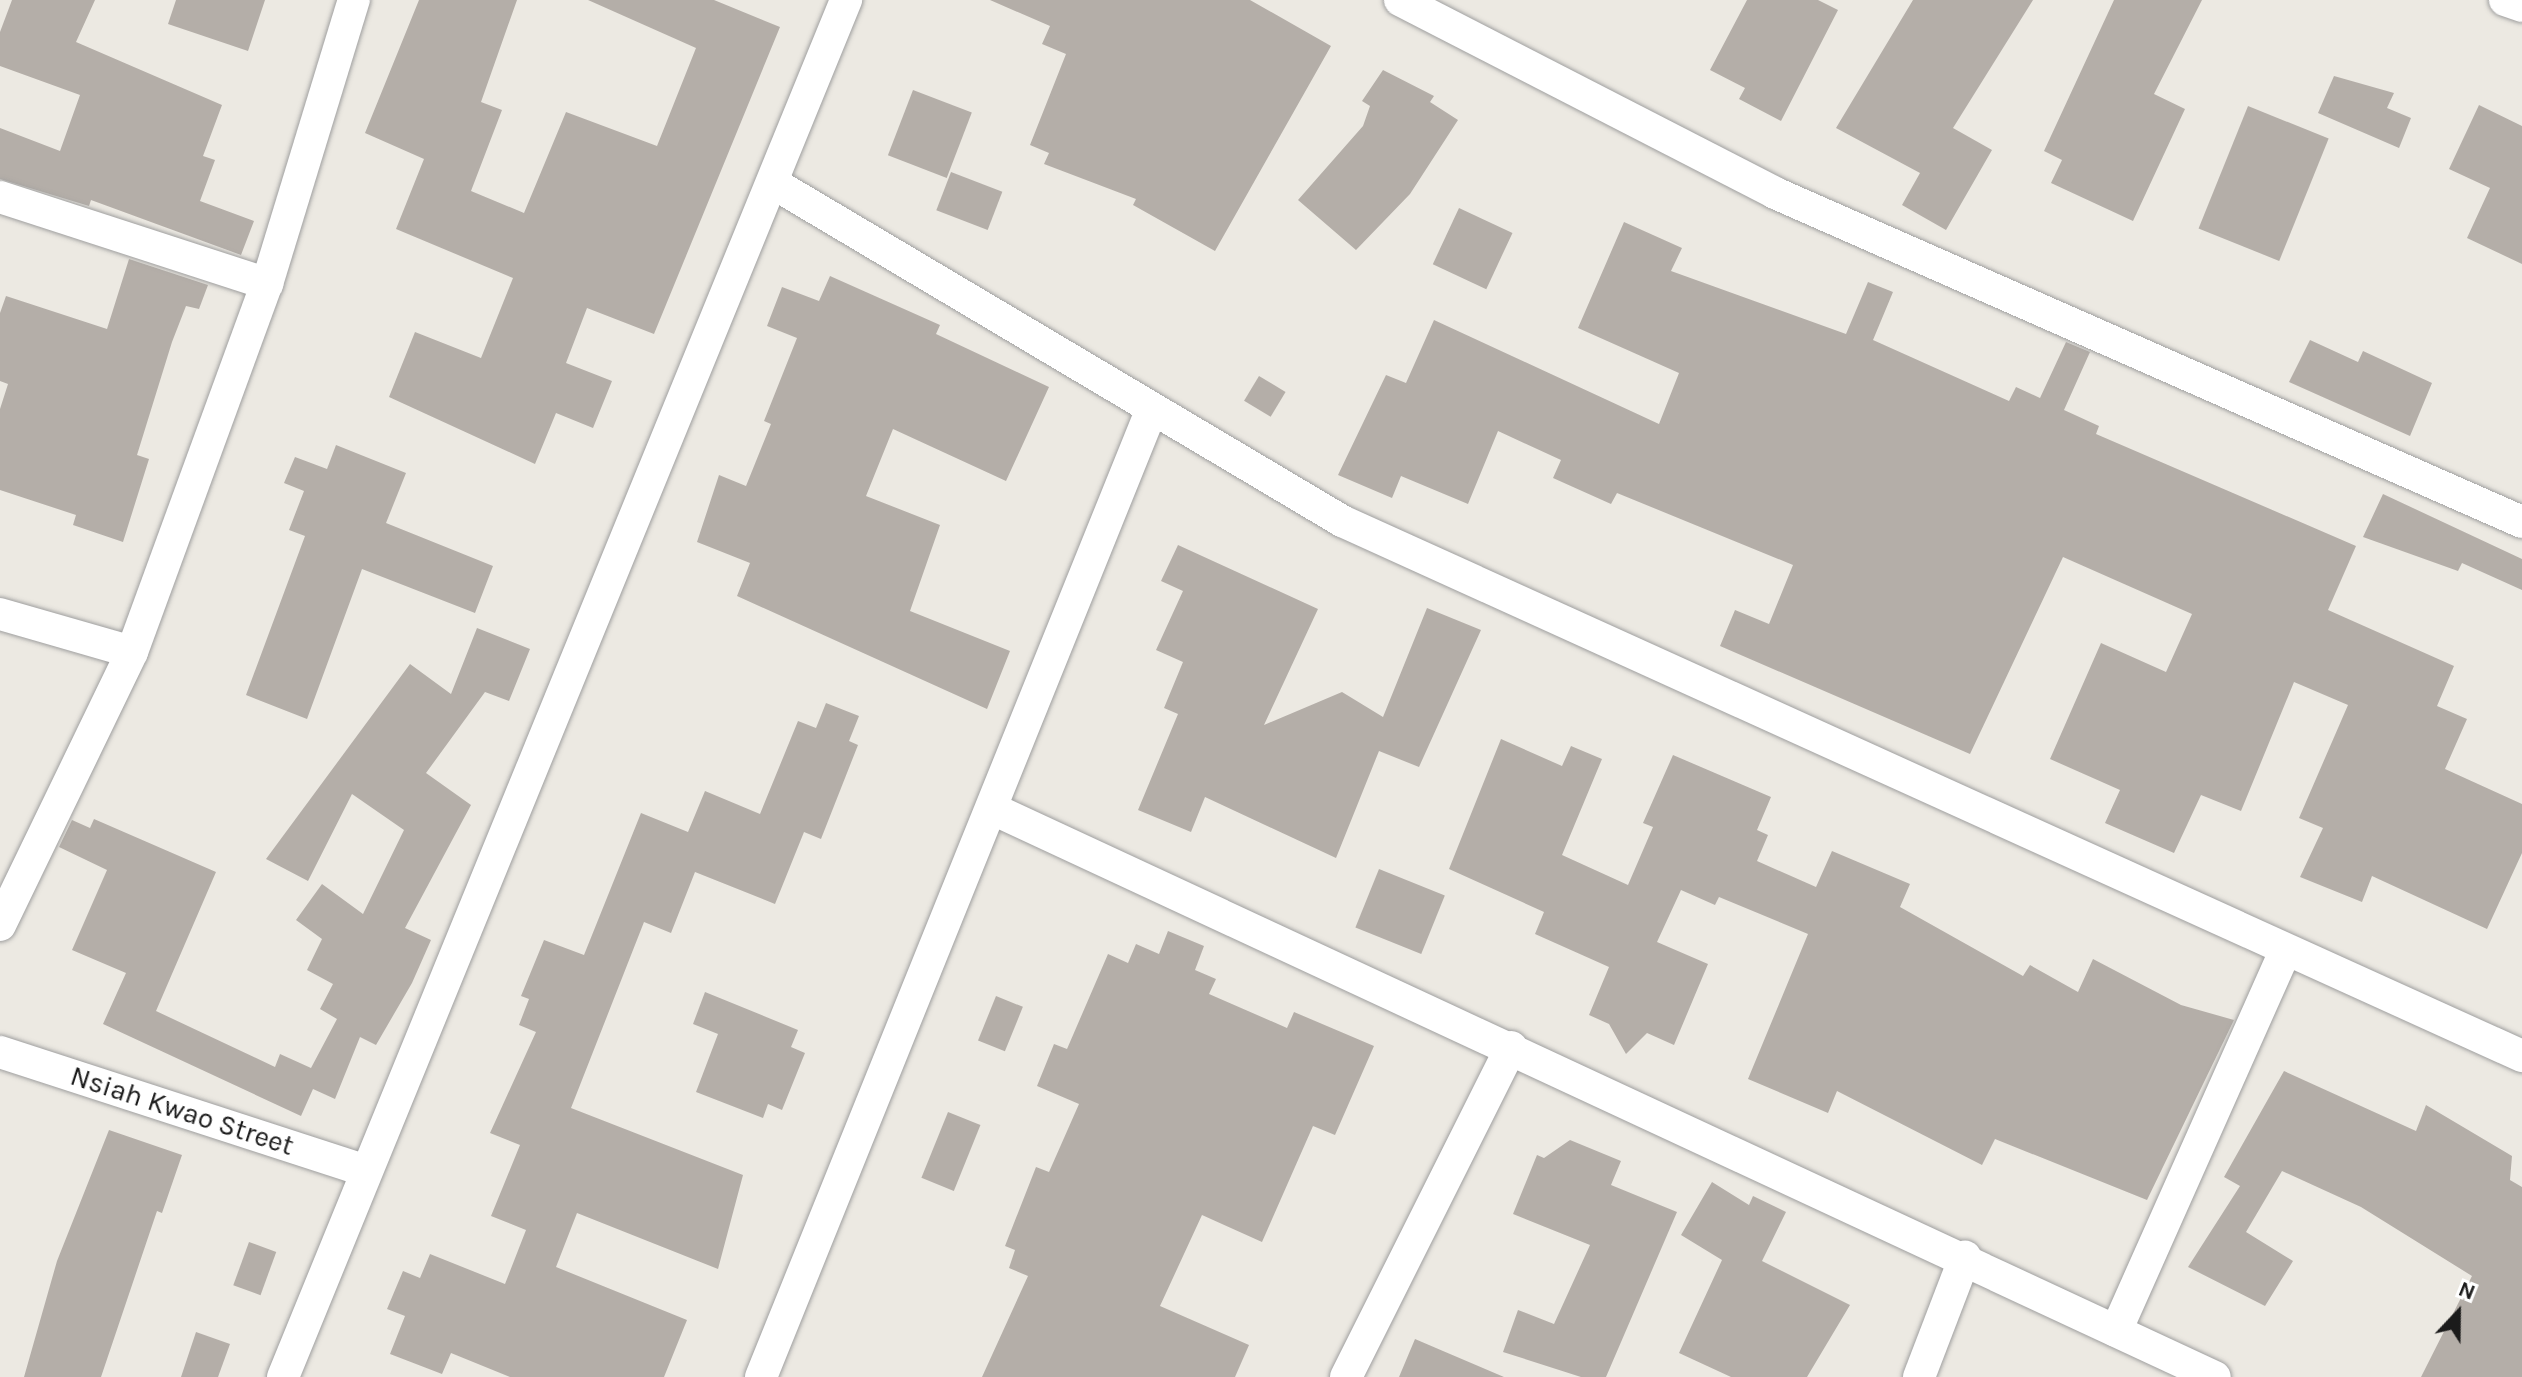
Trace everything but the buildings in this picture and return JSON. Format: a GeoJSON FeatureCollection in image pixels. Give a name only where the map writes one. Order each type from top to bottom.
{"type":"FeatureCollection","features":[{"type":"Feature","properties":{"kind":"street"},"geometry":{"type":"LineString","coordinates":[[0,925],[132,652],[267,284],[354,0]]}},
{"type":"Feature","properties":{"kind":"street"},"geometry":{"type":"LineString","coordinates":[[283,1377],[364,1170],[846,0]]}},
{"type":"Feature","properties":{"kind":"street"},"geometry":{"type":"LineString","coordinates":[[1400,0],[1775,193],[2522,522]]}},
{"type":"Feature","properties":{"kind":"street"},"geometry":{"type":"LineString","coordinates":[[2505,0],[2522,6]]}},
{"type":"Feature","properties":{"kind":"street"},"geometry":{"type":"LineString","coordinates":[[773,183],[1151,411],[1342,521],[2285,952],[2522,1056]]}},
{"type":"Feature","properties":{"kind":"street"},"geometry":{"type":"LineString","coordinates":[[0,197],[267,284]]}},
{"type":"Feature","properties":{"kind":"street"},"geometry":{"type":"LineString","coordinates":[[761,1377],[995,810],[1151,411]]}},
{"type":"Feature","properties":{"kind":"street"},"geometry":{"type":"LineString","coordinates":[[0,614],[132,652]]}},
{"type":"Feature","properties":{"kind":"street"},"geometry":{"type":"LineString","coordinates":[[995,810],[1965,1257],[2215,1377]]}},
{"type":"Feature","properties":{"kind":"street"},"geometry":{"type":"LineString","coordinates":[[2116,1331],[2285,952]]}},
{"type":"Feature","properties":{"kind":"street"},"geometry":{"type":"LineString","coordinates":[[1346,1377],[1511,1047]]}},
{"type":"Feature","properties":{"kind":"street","name":"Nsiah Kwao Street"},"geometry":{"type":"LineString","coordinates":[[0,1052],[364,1170]]}},
{"type":"Feature","properties":{"kind":"street"},"geometry":{"type":"LineString","coordinates":[[1919,1377],[1965,1257]]}}]}
